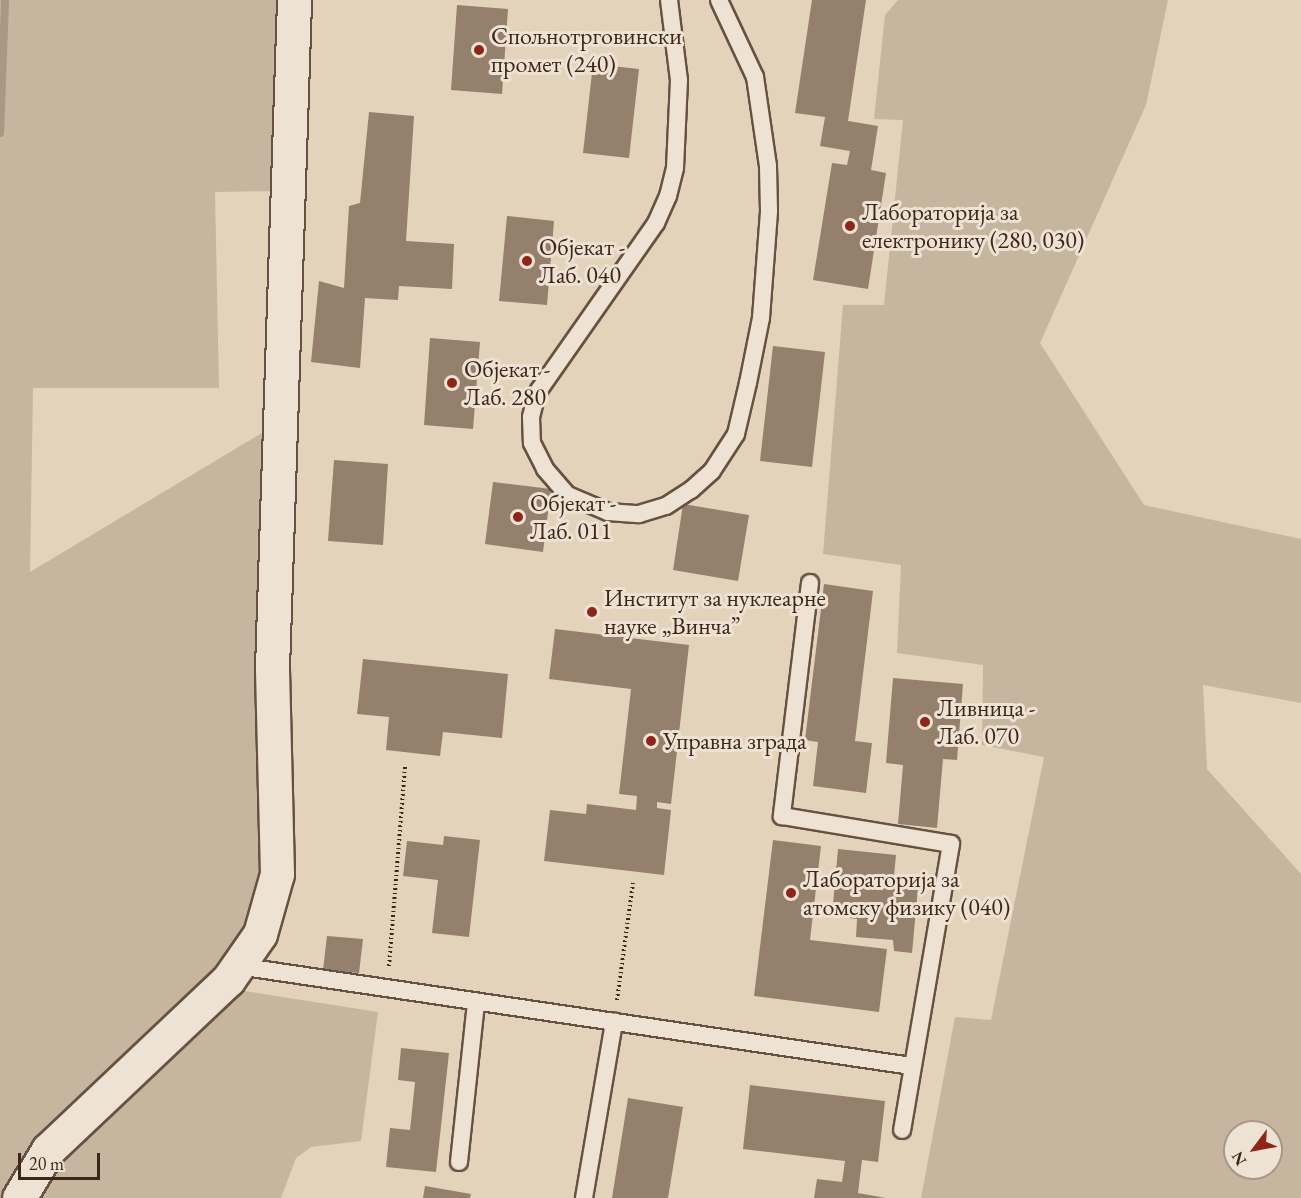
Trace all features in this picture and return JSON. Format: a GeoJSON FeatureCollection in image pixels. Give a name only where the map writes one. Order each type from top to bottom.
{"type":"FeatureCollection","features":[{"type":"Feature","properties":{"kind":"street"},"geometry":{"type":"LineString","coordinates":[[19,1198],[48,1150],[228,980],[260,934],[277,874],[272,668],[294,0]]}},
{"type":"Feature","properties":{"kind":"lane"},"geometry":{"type":"LineString","coordinates":[[669,0],[679,80],[675,168],[668,196],[656,223],[537,393],[531,417],[532,443],[545,469],[568,495],[608,512],[639,513],[666,506],[691,490],[711,471],[736,434],[748,383],[761,318],[768,166],[755,77],[719,0]]}},
{"type":"Feature","properties":{"kind":"lane"},"geometry":{"type":"LineString","coordinates":[[810,583],[782,816],[951,844],[911,1066],[902,1130]]}},
{"type":"Feature","properties":{"kind":"lane"},"geometry":{"type":"LineString","coordinates":[[238,966],[911,1066]]}},
{"type":"Feature","properties":{"kind":"lane"},"geometry":{"type":"LineString","coordinates":[[459,1162],[476,1002]]}},
{"type":"Feature","properties":{"kind":"lane"},"geometry":{"type":"LineString","coordinates":[[584,1198],[614,1022]]}},
{"type":"Feature","properties":{"kind":"path"},"geometry":{"type":"LineString","coordinates":[[387,988],[405,766]]}},
{"type":"Feature","properties":{"kind":"path"},"geometry":{"type":"LineString","coordinates":[[614,1022],[633,883]]}},
{"type":"Feature","properties":{"kind":"shaded area"},"geometry":{"type":"Polygon","coordinates":[[[0,0],[284,0],[280,191],[215,192],[219,388],[33,388],[30,572],[272,427],[267,875],[251,935],[10,1198],[0,1198],[0,0]]]}},
{"type":"Feature","properties":{"kind":"shaded area"},"geometry":{"type":"Polygon","coordinates":[[[898,0],[1168,0],[1146,105],[1040,343],[1144,505],[1301,539],[1301,703],[1203,685],[1207,769],[1301,874],[1301,1198],[921,1198],[955,1017],[991,1020],[1044,757],[982,745],[983,665],[897,653],[901,565],[823,554],[843,305],[884,305],[903,120],[874,119],[885,15],[898,0]]]}},
{"type":"Feature","properties":{"kind":"shaded area"},"geometry":{"type":"Polygon","coordinates":[[[238,990],[378,1012],[361,1141],[311,1147],[296,1158],[281,1198],[35,1198],[59,1161],[238,990]]]}},
{"type":"Feature","properties":{"kind":"building"},"geometry":{"type":"Polygon","coordinates":[[[812,0],[866,0],[848,121],[878,126],[871,170],[886,173],[868,289],[813,280],[832,163],[847,165],[850,151],[820,146],[825,117],[795,113],[812,0]]]}},
{"type":"Feature","properties":{"kind":"building","name":"Спољнотрговински промет (240)"},"geometry":{"type":"Polygon","coordinates":[[[457,5],[508,9],[502,94],[451,90],[457,5]]]}},
{"type":"Feature","properties":{"kind":"building"},"geometry":{"type":"Polygon","coordinates":[[[593,64],[639,69],[629,158],[583,153],[593,64]]]}},
{"type":"Feature","properties":{"kind":"building"},"geometry":{"type":"Polygon","coordinates":[[[369,112],[414,116],[406,241],[454,244],[452,289],[399,286],[398,300],[365,298],[360,368],[311,362],[319,281],[344,288],[349,206],[360,203],[369,112]]]}},
{"type":"Feature","properties":{"kind":"building","name":"Објекат - Лаб. 040"},"geometry":{"type":"Polygon","coordinates":[[[507,216],[554,221],[547,305],[499,301],[507,216]]]}},
{"type":"Feature","properties":{"kind":"building","name":"Објекат - Лаб. 280"},"geometry":{"type":"Polygon","coordinates":[[[430,338],[480,342],[473,429],[424,425],[430,338]]]}},
{"type":"Feature","properties":{"kind":"building"},"geometry":{"type":"Polygon","coordinates":[[[773,346],[825,352],[812,467],[760,461],[773,346]]]}},
{"type":"Feature","properties":{"kind":"building"},"geometry":{"type":"Polygon","coordinates":[[[334,460],[388,464],[383,545],[328,541],[334,460]]]}},
{"type":"Feature","properties":{"kind":"building","name":"Објекат - Лаб. 011"},"geometry":{"type":"Polygon","coordinates":[[[493,482],[551,489],[543,552],[485,544],[493,482]]]}},
{"type":"Feature","properties":{"kind":"building"},"geometry":{"type":"Polygon","coordinates":[[[683,504],[749,515],[738,581],[673,570],[683,504]]]}},
{"type":"Feature","properties":{"kind":"building"},"geometry":{"type":"Polygon","coordinates":[[[824,584],[873,591],[855,741],[872,743],[866,793],[813,786],[818,742],[805,740],[824,584]]]}},
{"type":"Feature","properties":{"kind":"building","name":"Управна зграда"},"geometry":{"type":"Polygon","coordinates":[[[555,629],[689,645],[671,804],[657,802],[657,808],[671,810],[664,875],[544,861],[550,810],[586,814],[587,804],[636,810],[637,796],[619,794],[631,689],[549,679],[555,629]]]}},
{"type":"Feature","properties":{"kind":"building"},"geometry":{"type":"Polygon","coordinates":[[[363,659],[508,674],[502,738],[443,732],[440,756],[386,750],[389,717],[357,714],[363,659]]]}},
{"type":"Feature","properties":{"kind":"building","name":"Ливница - Лаб. 070"},"geometry":{"type":"Polygon","coordinates":[[[893,678],[963,684],[957,760],[943,759],[937,828],[898,824],[903,765],[886,763],[893,678]]]}},
{"type":"Feature","properties":{"kind":"building"},"geometry":{"type":"Polygon","coordinates":[[[444,836],[480,840],[469,937],[432,933],[438,880],[403,876],[407,841],[443,845],[444,836]]]}},
{"type":"Feature","properties":{"kind":"building","name":"Лабораторија за атомску физику (040)"},"geometry":{"type":"Polygon","coordinates":[[[773,840],[821,846],[810,940],[887,949],[879,1012],[754,996],[773,840]]]}},
{"type":"Feature","properties":{"kind":"building"},"geometry":{"type":"Polygon","coordinates":[[[838,849],[896,855],[893,886],[918,888],[912,953],[894,951],[893,940],[856,937],[857,919],[832,916],[838,849]]]}},
{"type":"Feature","properties":{"kind":"building"},"geometry":{"type":"Polygon","coordinates":[[[327,936],[363,939],[359,973],[323,970],[327,936]]]}},
{"type":"Feature","properties":{"kind":"building"},"geometry":{"type":"Polygon","coordinates":[[[401,1048],[449,1053],[436,1172],[386,1167],[390,1128],[410,1130],[415,1082],[398,1080],[401,1048]]]}},
{"type":"Feature","properties":{"kind":"building"},"geometry":{"type":"Polygon","coordinates":[[[750,1085],[885,1101],[878,1162],[862,1160],[858,1193],[886,1198],[814,1198],[817,1179],[842,1182],[845,1161],[743,1149],[750,1085]]]}},
{"type":"Feature","properties":{"kind":"building"},"geometry":{"type":"Polygon","coordinates":[[[628,1098],[683,1107],[668,1198],[612,1198],[628,1098]]]}},
{"type":"Feature","properties":{"kind":"building"},"geometry":{"type":"Polygon","coordinates":[[[425,1186],[471,1194],[470,1198],[423,1198],[425,1186]]]}},
{"type":"Feature","properties":{"kind":"waterway"},"geometry":{"type":"LineString","coordinates":[[0,133],[5,0]]}},
{"type":"Feature","properties":{"kind":"place","name":"Спољнотрговински промет (240)"},"geometry":{"type":"Point","coordinates":[479,50]}},
{"type":"Feature","properties":{"kind":"place","name":"Лабораторија за електронику (280, 030)"},"geometry":{"type":"Point","coordinates":[850,226]}},
{"type":"Feature","properties":{"kind":"place","name":"Објекат - Лаб. 040"},"geometry":{"type":"Point","coordinates":[527,261]}},
{"type":"Feature","properties":{"kind":"place","name":"Објекат - Лаб. 280"},"geometry":{"type":"Point","coordinates":[452,383]}},
{"type":"Feature","properties":{"kind":"place","name":"Објекат - Лаб. 011"},"geometry":{"type":"Point","coordinates":[518,517]}},
{"type":"Feature","properties":{"kind":"place","name":"Институт за нуклеарне науке „Винча”"},"geometry":{"type":"Point","coordinates":[592,612]}},
{"type":"Feature","properties":{"kind":"place","name":"Ливница - Лаб. 070"},"geometry":{"type":"Point","coordinates":[925,722]}},
{"type":"Feature","properties":{"kind":"place","name":"Управна зграда"},"geometry":{"type":"Point","coordinates":[651,741]}},
{"type":"Feature","properties":{"kind":"place","name":"Лабораторија за атомску физику (040)"},"geometry":{"type":"Point","coordinates":[791,893]}}]}
